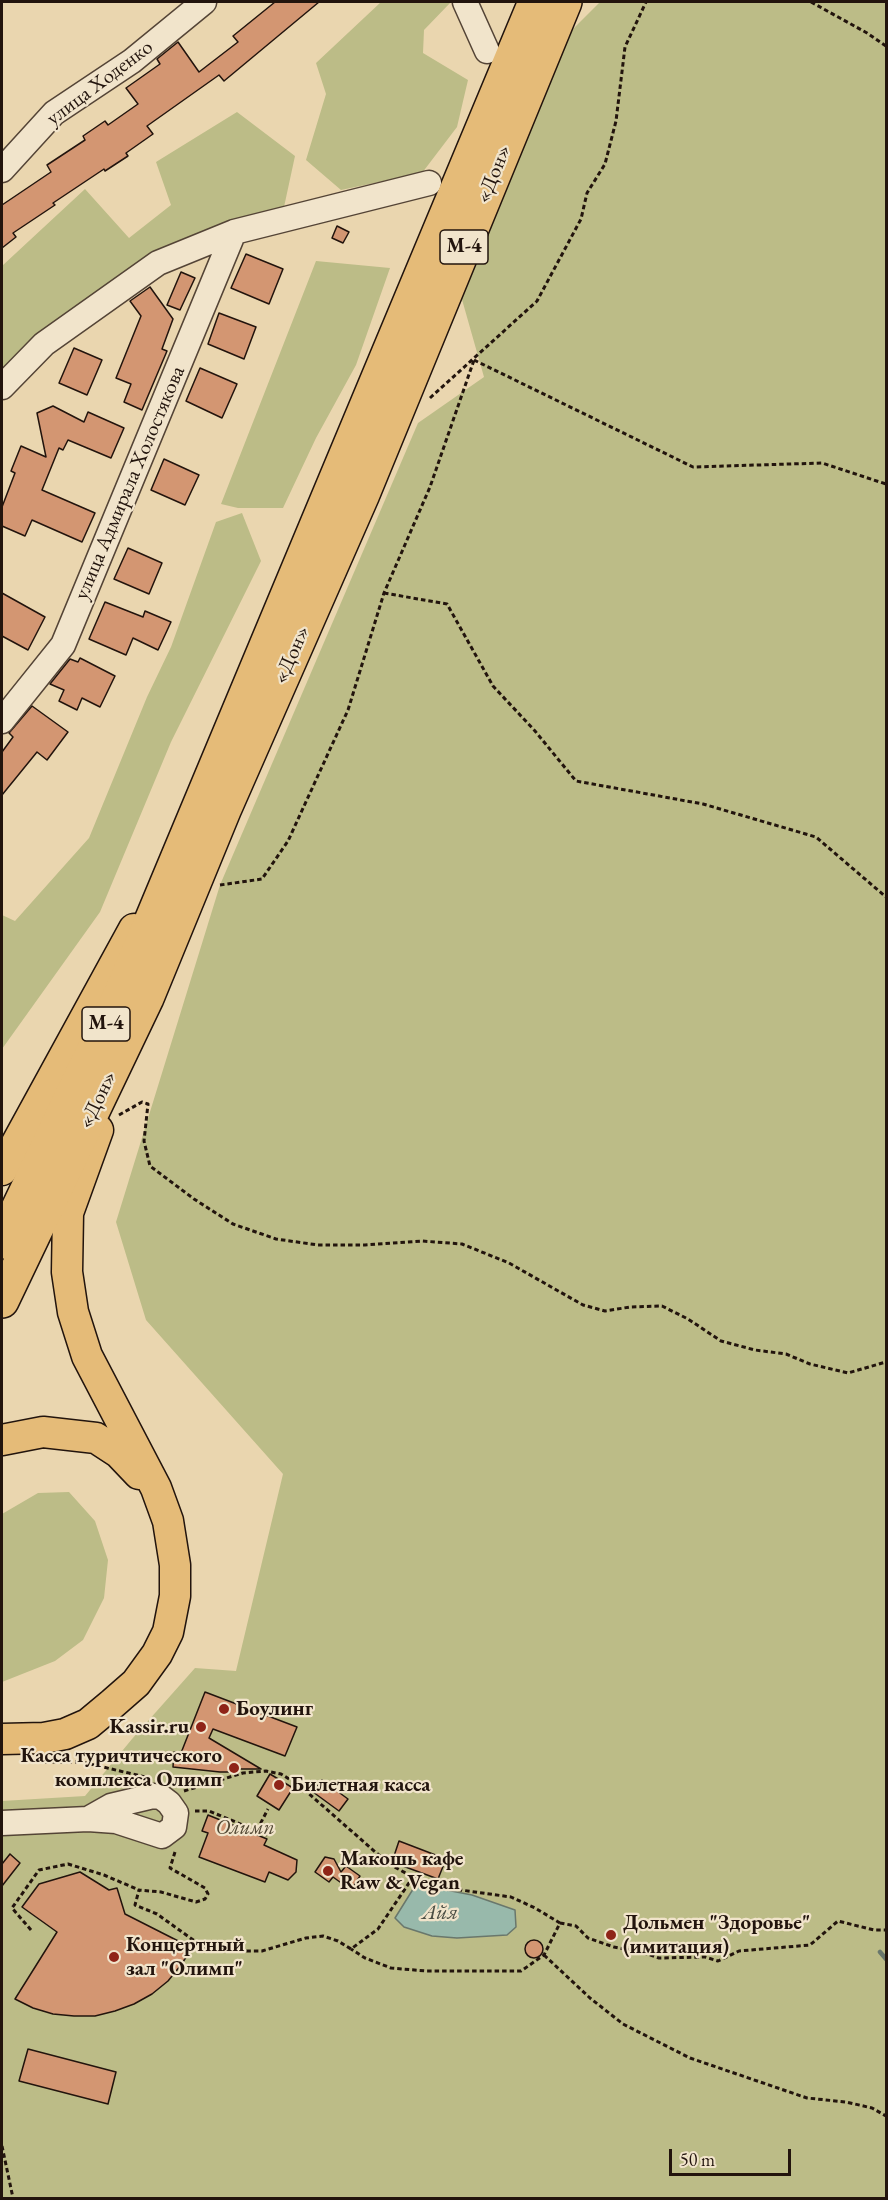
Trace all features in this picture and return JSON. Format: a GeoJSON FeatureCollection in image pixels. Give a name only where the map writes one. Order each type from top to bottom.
{"type":"FeatureCollection","features":[{"type":"Feature","properties":{"kind":"highway","name":"«Дон»"},"geometry":{"type":"LineString","coordinates":[[2,1242],[123,988],[535,2]]}},
{"type":"Feature","properties":{"kind":"highway","name":"«Дон»"},"geometry":{"type":"LineString","coordinates":[[2,1301],[147,998],[225,808],[363,494],[565,2]]}},
{"type":"Feature","properties":{"kind":"main road"},"geometry":{"type":"LineString","coordinates":[[2,1170],[126,945],[201,801]]}},
{"type":"Feature","properties":{"kind":"main road"},"geometry":{"type":"LineString","coordinates":[[2,1739],[44,1738],[65,1734],[88,1724],[136,1683],[157,1654],[168,1632],[176,1596],[175,1565],[168,1521],[156,1488],[87,1356],[73,1312],[67,1272],[68,1214],[147,998]]}},
{"type":"Feature","properties":{"kind":"main road"},"geometry":{"type":"LineString","coordinates":[[2,1440],[43,1432],[70,1434],[96,1438],[120,1453],[141,1477],[157,1502],[166,1526],[175,1565]]}},
{"type":"Feature","properties":{"kind":"street","name":"улица Ходенко"},"geometry":{"type":"LineString","coordinates":[[2,170],[54,113],[132,61],[204,2]]}},
{"type":"Feature","properties":{"kind":"street"},"geometry":{"type":"LineString","coordinates":[[465,2],[487,51]]}},
{"type":"Feature","properties":{"kind":"street"},"geometry":{"type":"LineString","coordinates":[[2,387],[44,344],[158,263],[234,232],[429,183]]}},
{"type":"Feature","properties":{"kind":"street","name":"улица Адмирала Холостякова"},"geometry":{"type":"LineString","coordinates":[[2,721],[63,645],[234,232]]}},
{"type":"Feature","properties":{"kind":"street"},"geometry":{"type":"LineString","coordinates":[[2,1823],[88,1819],[116,1821],[162,1836],[174,1827],[176,1813],[173,1798],[153,1796],[111,1806],[88,1819]]}},
{"type":"Feature","properties":{"kind":"path"},"geometry":{"type":"LineString","coordinates":[[220,885],[262,879],[288,841],[348,710],[384,593],[430,488],[474,360],[537,301],[581,219],[586,193],[605,164],[616,121],[625,46],[646,2]]}},
{"type":"Feature","properties":{"kind":"path"},"geometry":{"type":"LineString","coordinates":[[811,2],[886,46]]}},
{"type":"Feature","properties":{"kind":"path"},"geometry":{"type":"LineString","coordinates":[[474,360],[693,467],[822,463],[886,484]]}},
{"type":"Feature","properties":{"kind":"path"},"geometry":{"type":"LineString","coordinates":[[384,593],[447,604],[493,686],[535,730],[576,781],[703,804],[816,837],[886,897]]}},
{"type":"Feature","properties":{"kind":"path"},"geometry":{"type":"LineString","coordinates":[[99,1126],[142,1102],[148,1104],[144,1141],[150,1166],[194,1199],[233,1224],[276,1239],[318,1245],[422,1241],[462,1244],[509,1263],[582,1305],[605,1311],[630,1307],[662,1306],[721,1341],[755,1350],[786,1354],[810,1364],[848,1373],[886,1362]]}},
{"type":"Feature","properties":{"kind":"path"},"geometry":{"type":"LineString","coordinates":[[82,1762],[151,1778]]}},
{"type":"Feature","properties":{"kind":"path"},"geometry":{"type":"LineString","coordinates":[[267,1835],[209,1811],[187,1812],[173,1798],[201,1785],[243,1773],[266,1771],[281,1774],[299,1785],[389,1864],[413,1877],[439,1887],[512,1897],[560,1923],[576,1926],[588,1938],[659,1958],[705,1957],[718,1960],[739,1951],[810,1945],[838,1922],[874,1930],[886,1930]]}},
{"type":"Feature","properties":{"kind":"path"},"geometry":{"type":"LineString","coordinates":[[257,1830],[268,1809]]}},
{"type":"Feature","properties":{"kind":"path"},"geometry":{"type":"LineString","coordinates":[[31,1930],[12,1908],[39,1870],[68,1864],[104,1875],[138,1890],[161,1892],[196,1902],[205,1899],[208,1894],[205,1888],[171,1868],[176,1847]]}},
{"type":"Feature","properties":{"kind":"path"},"geometry":{"type":"LineString","coordinates":[[351,1949],[378,1929],[413,1877]]}},
{"type":"Feature","properties":{"kind":"path"},"geometry":{"type":"LineString","coordinates":[[138,1890],[135,1905],[157,1914],[196,1942],[213,1951],[262,1952],[306,1938],[323,1936],[338,1941],[365,1958],[391,1968],[438,1971],[521,1971],[544,1955],[560,1923]]}},
{"type":"Feature","properties":{"kind":"path"},"geometry":{"type":"LineString","coordinates":[[544,1955],[590,1998],[623,2024],[690,2058],[807,2098],[846,2102],[872,2108],[886,2116]]}},
{"type":"Feature","properties":{"kind":"path"},"geometry":{"type":"LineString","coordinates":[[2,2146],[13,2199]]}},
{"type":"Feature","properties":{"kind":"green space"},"geometry":{"type":"Polygon","coordinates":[[[381,2],[451,2],[424,30],[423,53],[468,80],[457,127],[422,173],[341,190],[306,160],[326,94],[316,63],[381,2]]]}},
{"type":"Feature","properties":{"kind":"green space","name":"Олимп"},"geometry":{"type":"Polygon","coordinates":[[[600,2],[886,2],[886,2198],[2,2198],[2,1801],[85,1796],[195,1668],[236,1671],[283,1474],[146,1320],[116,1222],[220,885],[418,423],[484,377],[461,296],[564,38],[600,2]]]}},
{"type":"Feature","properties":{"kind":"green space"},"geometry":{"type":"Polygon","coordinates":[[[237,112],[295,156],[284,207],[155,253],[2,375],[2,266],[85,189],[129,238],[171,205],[156,162],[237,112]]]}},
{"type":"Feature","properties":{"kind":"green space"},"geometry":{"type":"Polygon","coordinates":[[[316,261],[390,268],[356,365],[316,438],[283,508],[238,508],[221,504],[316,261]]]}},
{"type":"Feature","properties":{"kind":"green space"},"geometry":{"type":"Polygon","coordinates":[[[242,513],[261,561],[171,742],[100,912],[2,1049],[2,915],[15,921],[89,838],[147,697],[171,647],[216,522],[242,513]]]}},
{"type":"Feature","properties":{"kind":"green space"},"geometry":{"type":"Polygon","coordinates":[[[69,1492],[95,1521],[108,1560],[104,1598],[83,1640],[55,1661],[2,1682],[2,1514],[38,1493],[69,1492]]]}},
{"type":"Feature","properties":{"kind":"water","name":"Айя"},"geometry":{"type":"Polygon","coordinates":[[[415,1886],[472,1895],[515,1910],[516,1927],[507,1935],[457,1938],[432,1936],[404,1927],[395,1918],[415,1886]]]}},
{"type":"Feature","properties":{"kind":"building"},"geometry":{"type":"Polygon","coordinates":[[[275,2],[319,2],[224,81],[219,75],[147,126],[153,134],[126,153],[128,156],[53,203],[55,205],[13,233],[16,237],[2,248],[2,205],[51,172],[47,165],[85,140],[83,136],[105,121],[108,125],[138,104],[126,88],[160,64],[157,59],[178,42],[199,72],[238,42],[233,36],[275,2]]]}},
{"type":"Feature","properties":{"kind":"building"},"geometry":{"type":"Polygon","coordinates":[[[337,226],[349,232],[343,243],[332,238],[337,226]]]}},
{"type":"Feature","properties":{"kind":"building"},"geometry":{"type":"Polygon","coordinates":[[[246,254],[283,269],[269,304],[231,288],[246,254]]]}},
{"type":"Feature","properties":{"kind":"building"},"geometry":{"type":"Polygon","coordinates":[[[181,272],[195,278],[180,310],[167,305],[181,272]]]}},
{"type":"Feature","properties":{"kind":"building"},"geometry":{"type":"Polygon","coordinates":[[[150,287],[173,319],[162,349],[167,351],[142,410],[124,402],[131,384],[116,378],[141,316],[130,301],[150,287]]]}},
{"type":"Feature","properties":{"kind":"building"},"geometry":{"type":"Polygon","coordinates":[[[219,313],[256,327],[244,359],[208,344],[219,313]]]}},
{"type":"Feature","properties":{"kind":"building"},"geometry":{"type":"Polygon","coordinates":[[[74,348],[102,360],[87,395],[59,383],[74,348]]]}},
{"type":"Feature","properties":{"kind":"building"},"geometry":{"type":"Polygon","coordinates":[[[200,368],[237,384],[222,418],[186,401],[200,368]]]}},
{"type":"Feature","properties":{"kind":"building"},"geometry":{"type":"Polygon","coordinates":[[[53,406],[84,422],[88,412],[124,428],[111,458],[68,440],[63,450],[59,448],[42,490],[95,513],[82,542],[32,520],[25,536],[2,526],[2,507],[15,473],[11,471],[21,446],[46,457],[37,413],[53,406]]]}},
{"type":"Feature","properties":{"kind":"building"},"geometry":{"type":"Polygon","coordinates":[[[164,459],[199,475],[185,505],[151,490],[164,459]]]}},
{"type":"Feature","properties":{"kind":"building"},"geometry":{"type":"Polygon","coordinates":[[[128,548],[162,563],[149,594],[114,579],[128,548]]]}},
{"type":"Feature","properties":{"kind":"building"},"geometry":{"type":"Polygon","coordinates":[[[2,593],[45,617],[28,650],[2,636],[2,593]]]}},
{"type":"Feature","properties":{"kind":"building"},"geometry":{"type":"Polygon","coordinates":[[[105,602],[143,617],[145,611],[171,622],[158,650],[133,638],[126,655],[89,639],[105,602]]]}},
{"type":"Feature","properties":{"kind":"building"},"geometry":{"type":"Polygon","coordinates":[[[80,658],[115,676],[100,707],[82,698],[77,710],[59,701],[64,690],[50,684],[70,659],[78,662],[80,658]]]}},
{"type":"Feature","properties":{"kind":"building"},"geometry":{"type":"Polygon","coordinates":[[[32,706],[68,732],[47,760],[37,752],[2,795],[2,752],[13,737],[9,733],[32,706]]]}},
{"type":"Feature","properties":{"kind":"building","name":"Боулинг"},"geometry":{"type":"Polygon","coordinates":[[[205,1692],[297,1727],[285,1756],[213,1729],[209,1738],[261,1769],[220,1772],[173,1767],[174,1752],[181,1753],[205,1692]]]}},
{"type":"Feature","properties":{"kind":"building"},"geometry":{"type":"Polygon","coordinates":[[[270,1774],[293,1788],[279,1810],[257,1796],[270,1774]]]}},
{"type":"Feature","properties":{"kind":"building"},"geometry":{"type":"Polygon","coordinates":[[[322,1780],[348,1799],[339,1811],[313,1792],[322,1780]]]}},
{"type":"Feature","properties":{"kind":"building"},"geometry":{"type":"Polygon","coordinates":[[[208,1815],[267,1839],[264,1845],[297,1860],[296,1872],[288,1880],[269,1872],[265,1882],[199,1857],[208,1833],[202,1831],[208,1815]]]}},
{"type":"Feature","properties":{"kind":"building"},"geometry":{"type":"Polygon","coordinates":[[[399,1841],[446,1859],[438,1879],[392,1862],[399,1841]]]}},
{"type":"Feature","properties":{"kind":"building"},"geometry":{"type":"Polygon","coordinates":[[[10,1854],[20,1863],[2,1886],[2,1864],[10,1854]]]}},
{"type":"Feature","properties":{"kind":"building"},"geometry":{"type":"Polygon","coordinates":[[[325,1857],[334,1859],[341,1872],[346,1866],[360,1876],[351,1890],[333,1877],[329,1882],[315,1872],[325,1857]]]}},
{"type":"Feature","properties":{"kind":"building","name":"Концертный зал \"Олимп\""},"geometry":{"type":"Polygon","coordinates":[[[80,1872],[109,1890],[117,1888],[125,1914],[192,1948],[168,1981],[152,1994],[134,2004],[95,2016],[53,2014],[15,1999],[57,1932],[22,1907],[39,1884],[80,1872]]]}},
{"type":"Feature","properties":{"kind":"building"},"geometry":{"type":"Polygon","coordinates":[[[534,1940],[540,1943],[543,1949],[540,1955],[534,1958],[528,1955],[525,1949],[528,1943],[534,1940]]]}},
{"type":"Feature","properties":{"kind":"building"},"geometry":{"type":"Polygon","coordinates":[[[28,2049],[116,2072],[108,2104],[19,2081],[28,2049]]]}},
{"type":"Feature","properties":{"kind":"waterway"},"geometry":{"type":"LineString","coordinates":[[880,1952],[886,1959]]}},
{"type":"Feature","properties":{"kind":"place","name":"Боулинг"},"geometry":{"type":"Point","coordinates":[224,1709]}},
{"type":"Feature","properties":{"kind":"place","name":"Kassir.ru"},"geometry":{"type":"Point","coordinates":[201,1727]}},
{"type":"Feature","properties":{"kind":"place","name":"Касса туричтического комплекса Олимп"},"geometry":{"type":"Point","coordinates":[234,1768]}},
{"type":"Feature","properties":{"kind":"place","name":"Билетная касса"},"geometry":{"type":"Point","coordinates":[279,1785]}},
{"type":"Feature","properties":{"kind":"place","name":"Макошь кафе Raw & Vegan"},"geometry":{"type":"Point","coordinates":[328,1871]}},
{"type":"Feature","properties":{"kind":"place","name":"Дольмен \"Здоровье\" (имитация)"},"geometry":{"type":"Point","coordinates":[611,1935]}},
{"type":"Feature","properties":{"kind":"place","name":"Концертный зал \"Олимп\""},"geometry":{"type":"Point","coordinates":[114,1957]}}]}
